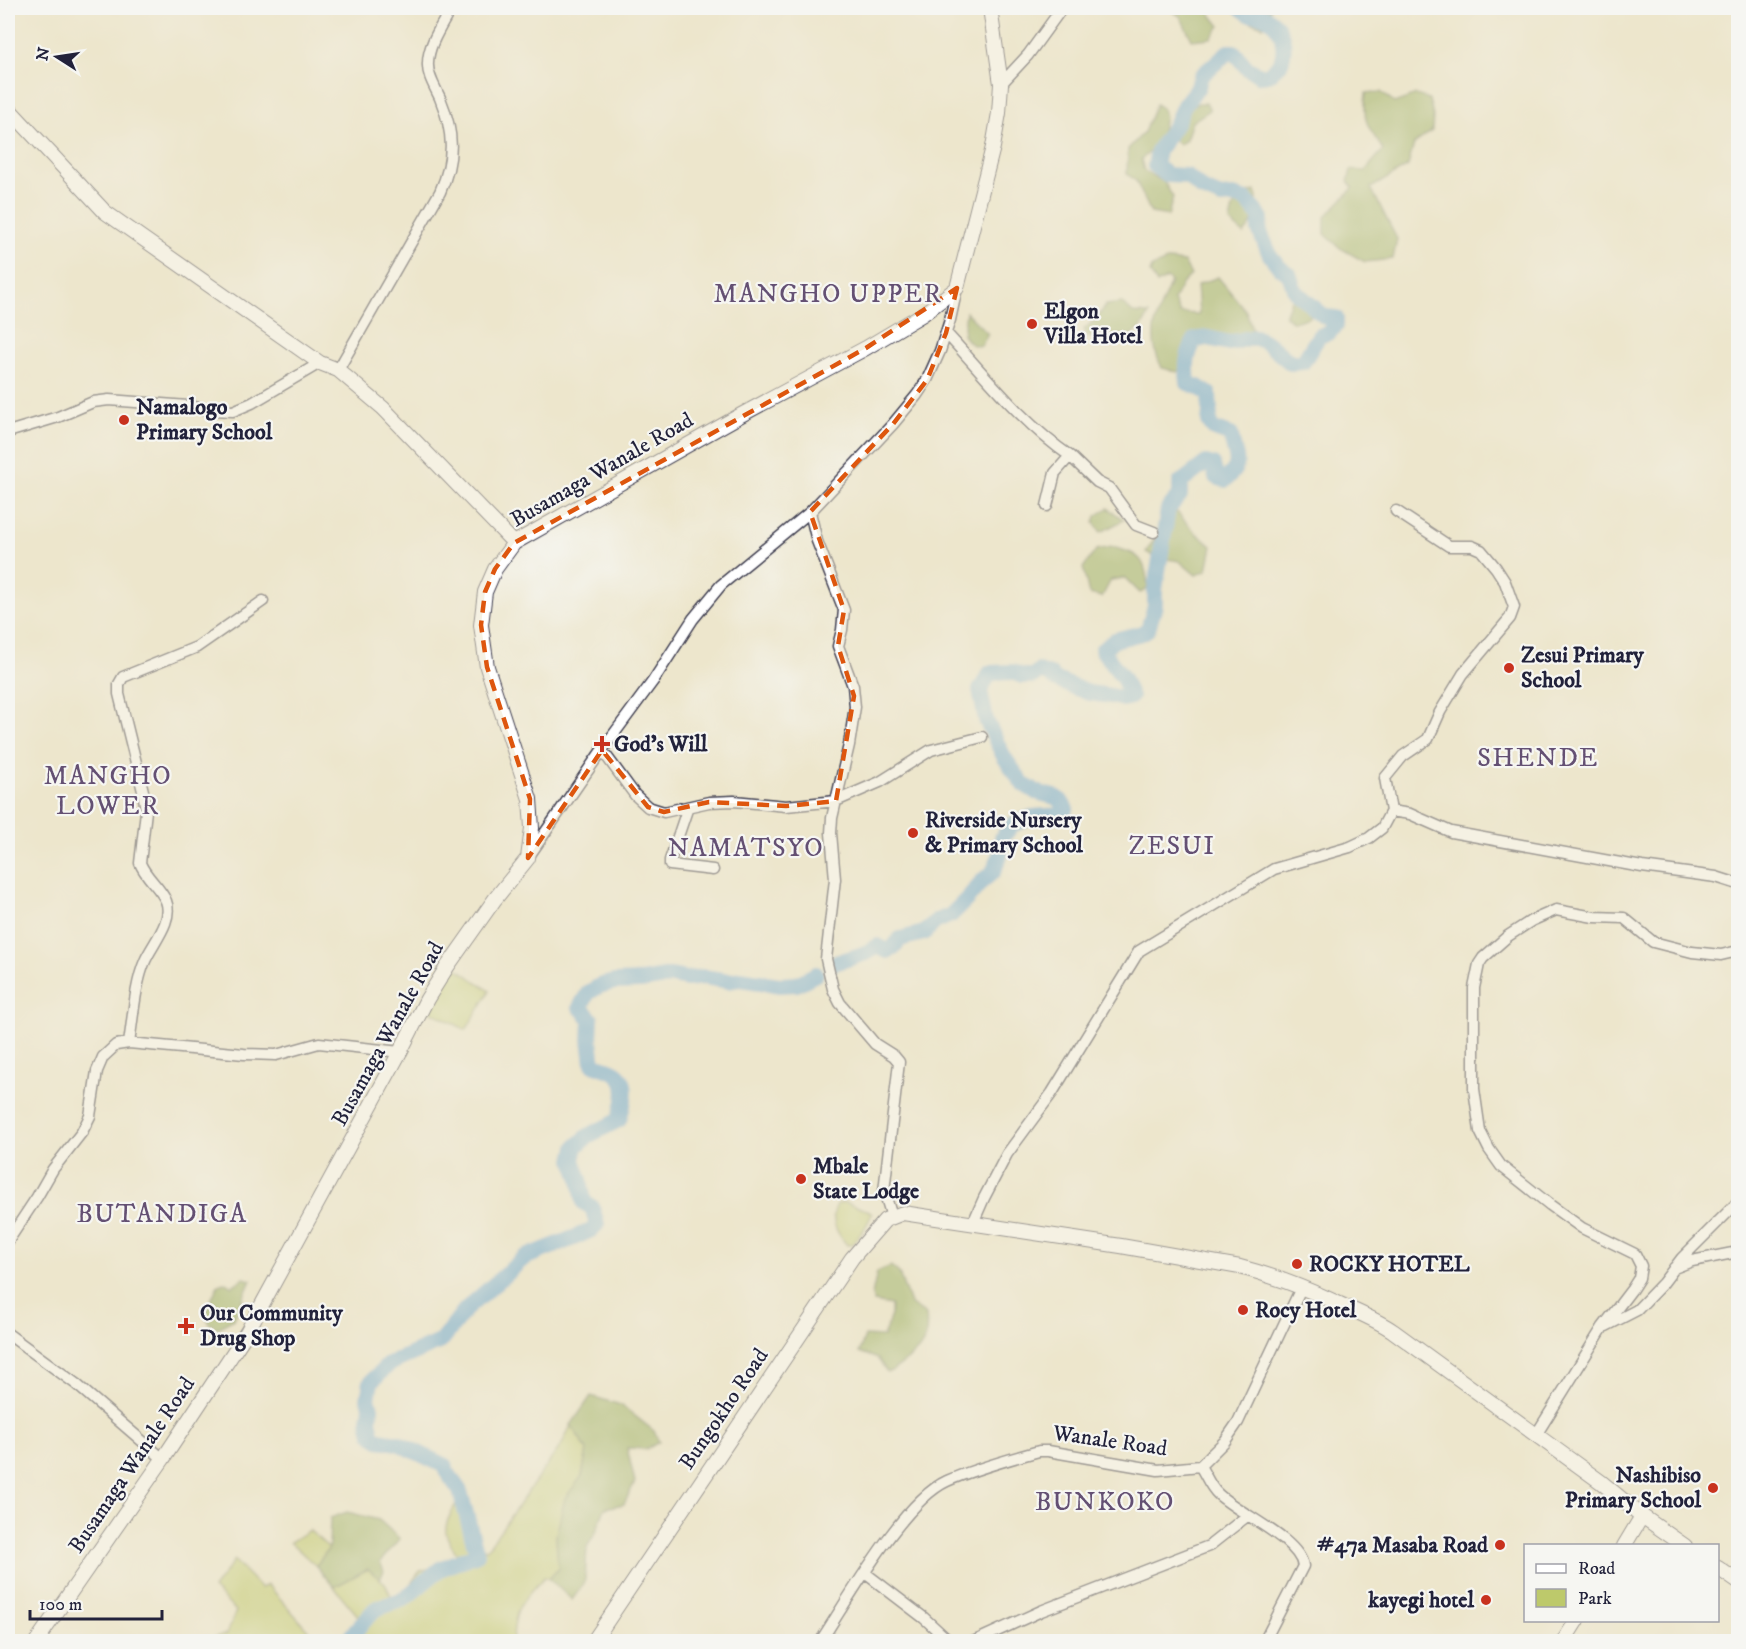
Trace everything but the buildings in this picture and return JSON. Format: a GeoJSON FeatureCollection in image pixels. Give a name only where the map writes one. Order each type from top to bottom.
{"type":"FeatureCollection","features":[{"type":"Feature","properties":{"kind":"street"},"geometry":{"type":"LineString","coordinates":[[338,370],[440,192],[448,173],[452,155],[451,136],[441,102],[429,74],[428,62],[433,42],[451,8]]}},
{"type":"Feature","properties":{"kind":"street"},"geometry":{"type":"LineString","coordinates":[[528,858],[602,750],[653,681],[693,619],[721,585],[810,512],[893,424],[917,395],[935,365],[946,333],[993,147],[999,112],[1000,84],[990,8]]}},
{"type":"Feature","properties":{"kind":"street"},"geometry":{"type":"LineString","coordinates":[[1000,84],[1028,55],[1062,8]]}},
{"type":"Feature","properties":{"kind":"street"},"geometry":{"type":"LineString","coordinates":[[8,108],[105,212],[320,363],[338,370],[383,408],[514,543]]}},
{"type":"Feature","properties":{"kind":"street","name":"Busamaga Wanale Road"},"geometry":{"type":"LineString","coordinates":[[36,1641],[163,1459],[247,1332],[427,999],[495,899],[528,858],[532,828],[531,799],[488,667],[481,625],[485,592],[495,568],[514,543],[741,415],[866,348],[923,314],[957,288]]}},
{"type":"Feature","properties":{"kind":"street"},"geometry":{"type":"LineString","coordinates":[[946,333],[1037,429],[1097,482],[1109,488],[1136,525],[1154,532]]}},
{"type":"Feature","properties":{"kind":"street"},"geometry":{"type":"LineString","coordinates":[[8,432],[58,417],[93,402],[109,400],[233,411],[252,404],[320,363]]}},
{"type":"Feature","properties":{"kind":"street"},"geometry":{"type":"LineString","coordinates":[[1047,506],[1055,473],[1070,456]]}},
{"type":"Feature","properties":{"kind":"street"},"geometry":{"type":"LineString","coordinates":[[973,1222],[1008,1154],[1057,1086],[1139,951],[1274,869],[1350,847],[1369,838],[1382,828],[1391,811],[1385,778],[1403,756],[1428,739],[1463,674],[1510,618],[1514,607],[1505,582],[1481,550],[1472,546],[1449,546],[1396,511]]}},
{"type":"Feature","properties":{"kind":"street"},"geometry":{"type":"LineString","coordinates":[[810,512],[817,541],[844,610],[838,646],[853,686],[854,696],[851,732],[831,833],[834,860],[833,903],[826,959],[836,998],[875,1044],[899,1062],[884,1191],[898,1215],[973,1222],[1240,1267],[1301,1288],[1384,1325],[1536,1435],[1642,1516],[1684,1544]]}},
{"type":"Feature","properties":{"kind":"street"},"geometry":{"type":"LineString","coordinates":[[129,1043],[145,961],[162,930],[168,912],[166,902],[143,871],[140,863],[146,811],[118,684],[123,677],[197,647],[263,601]]}},
{"type":"Feature","properties":{"kind":"street"},"geometry":{"type":"LineString","coordinates":[[602,750],[636,795],[648,807],[664,812],[709,802],[734,801],[786,806],[836,801],[880,782],[932,750],[982,737]]}},
{"type":"Feature","properties":{"kind":"street"},"geometry":{"type":"LineString","coordinates":[[688,807],[670,865],[713,870]]}},
{"type":"Feature","properties":{"kind":"street"},"geometry":{"type":"LineString","coordinates":[[1391,811],[1410,814],[1451,832],[1642,867],[1716,877],[1738,884]]}},
{"type":"Feature","properties":{"kind":"street"},"geometry":{"type":"LineString","coordinates":[[1536,1435],[1603,1328],[1639,1278],[1641,1266],[1635,1254],[1582,1228],[1550,1205],[1502,1166],[1489,1149],[1480,1131],[1474,1089],[1474,988],[1477,969],[1483,958],[1508,936],[1531,921],[1556,910],[1582,915],[1624,918],[1653,942],[1692,952],[1721,955],[1738,951]]}},
{"type":"Feature","properties":{"kind":"street"},"geometry":{"type":"LineString","coordinates":[[8,1241],[53,1169],[82,1132],[90,1116],[97,1071],[103,1057],[116,1045],[129,1043],[276,1055],[319,1043],[400,1052]]}},
{"type":"Feature","properties":{"kind":"street"},"geometry":{"type":"LineString","coordinates":[[1603,1328],[1637,1310],[1738,1202]]}},
{"type":"Feature","properties":{"kind":"street","name":"Bungokho Road"},"geometry":{"type":"LineString","coordinates":[[593,1641],[852,1258],[885,1220],[898,1215]]}},
{"type":"Feature","properties":{"kind":"street"},"geometry":{"type":"LineString","coordinates":[[1674,1268],[1692,1261],[1738,1252]]}},
{"type":"Feature","properties":{"kind":"street"},"geometry":{"type":"LineString","coordinates":[[1264,1641],[1304,1566],[1302,1560],[1293,1546],[1216,1493],[1200,1466],[1225,1441],[1238,1422],[1301,1288]]}},
{"type":"Feature","properties":{"kind":"street"},"geometry":{"type":"LineString","coordinates":[[8,1334],[76,1384],[163,1459]]}},
{"type":"Feature","properties":{"kind":"street","name":"Wanale Road"},"geometry":{"type":"LineString","coordinates":[[820,1641],[865,1573],[915,1505],[946,1481],[1026,1454],[1048,1450],[1166,1470],[1200,1466]]}},
{"type":"Feature","properties":{"kind":"street"},"geometry":{"type":"LineString","coordinates":[[973,1641],[1041,1611],[1209,1546],[1247,1516]]}},
{"type":"Feature","properties":{"kind":"street"},"geometry":{"type":"LineString","coordinates":[[1625,1544],[1642,1516]]}},
{"type":"Feature","properties":{"kind":"street"},"geometry":{"type":"LineString","coordinates":[[1719,1569],[1738,1582]]}},
{"type":"Feature","properties":{"kind":"street"},"geometry":{"type":"LineString","coordinates":[[865,1573],[950,1641]]}},
{"type":"Feature","properties":{"kind":"street"},"geometry":{"type":"LineString","coordinates":[[1563,1641],[1576,1622]]}},
{"type":"Feature","properties":{"kind":"highlighted area"},"geometry":{"type":"Polygon","coordinates":[[[957,288],[946,333],[927,380],[893,424],[810,512],[844,610],[838,646],[854,696],[836,801],[786,806],[709,802],[664,812],[648,807],[602,750],[528,858],[530,799],[487,667],[481,625],[485,592],[495,569],[514,543],[866,348],[957,288]]]}},
{"type":"Feature","properties":{"kind":"green space"},"geometry":{"type":"Polygon","coordinates":[[[1166,8],[1206,8],[1220,26],[1211,38],[1192,40],[1180,16],[1166,8]]]}},
{"type":"Feature","properties":{"kind":"green space"},"geometry":{"type":"Polygon","coordinates":[[[1250,8],[1271,8],[1263,26],[1251,22],[1250,8]]]}},
{"type":"Feature","properties":{"kind":"green space"},"geometry":{"type":"Polygon","coordinates":[[[1381,92],[1394,103],[1416,95],[1429,99],[1433,116],[1432,131],[1414,144],[1408,166],[1371,188],[1397,239],[1393,259],[1365,262],[1340,248],[1325,234],[1325,217],[1353,188],[1348,181],[1351,170],[1365,171],[1383,150],[1367,124],[1365,111],[1366,93],[1381,92]]]}},
{"type":"Feature","properties":{"kind":"green space"},"geometry":{"type":"Polygon","coordinates":[[[1198,103],[1206,103],[1210,110],[1192,122],[1186,140],[1179,145],[1169,134],[1181,111],[1198,103]]]}},
{"type":"Feature","properties":{"kind":"green space"},"geometry":{"type":"Polygon","coordinates":[[[1156,104],[1162,108],[1165,117],[1159,145],[1141,159],[1144,171],[1164,182],[1173,197],[1168,216],[1151,213],[1136,181],[1127,174],[1128,149],[1144,132],[1156,104]]]}},
{"type":"Feature","properties":{"kind":"green space"},"geometry":{"type":"Polygon","coordinates":[[[1255,191],[1257,202],[1255,213],[1244,234],[1230,222],[1232,210],[1239,198],[1255,191]]]}},
{"type":"Feature","properties":{"kind":"green space"},"geometry":{"type":"Polygon","coordinates":[[[1169,260],[1184,262],[1191,275],[1183,283],[1174,300],[1180,313],[1199,314],[1197,285],[1218,277],[1246,311],[1255,337],[1229,343],[1208,338],[1195,340],[1188,353],[1185,366],[1177,372],[1162,368],[1154,345],[1155,325],[1171,282],[1167,278],[1157,284],[1150,273],[1152,267],[1169,260]]]}},
{"type":"Feature","properties":{"kind":"green space"},"geometry":{"type":"Polygon","coordinates":[[[1297,297],[1311,306],[1310,317],[1294,322],[1285,316],[1291,301],[1297,297]]]}},
{"type":"Feature","properties":{"kind":"green space"},"geometry":{"type":"Polygon","coordinates":[[[1122,303],[1133,313],[1149,314],[1141,328],[1126,336],[1105,333],[1098,337],[1087,337],[1084,329],[1097,318],[1106,305],[1122,303]]]}},
{"type":"Feature","properties":{"kind":"green space"},"geometry":{"type":"Polygon","coordinates":[[[966,312],[988,334],[981,346],[970,343],[963,335],[966,312]]]}},
{"type":"Feature","properties":{"kind":"green space"},"geometry":{"type":"Polygon","coordinates":[[[1108,508],[1124,520],[1101,532],[1094,523],[1096,516],[1108,508]]]}},
{"type":"Feature","properties":{"kind":"green space"},"geometry":{"type":"Polygon","coordinates":[[[1175,510],[1195,532],[1212,546],[1207,570],[1196,575],[1179,561],[1155,557],[1146,552],[1157,535],[1163,515],[1175,510]]]}},
{"type":"Feature","properties":{"kind":"green space"},"geometry":{"type":"Polygon","coordinates":[[[1112,547],[1130,552],[1140,559],[1146,571],[1148,589],[1140,593],[1125,578],[1111,580],[1102,597],[1089,594],[1083,568],[1096,550],[1112,547]]]}},
{"type":"Feature","properties":{"kind":"green space"},"geometry":{"type":"Polygon","coordinates":[[[454,966],[490,991],[466,1030],[426,1009],[454,966]]]}},
{"type":"Feature","properties":{"kind":"green space"},"geometry":{"type":"Polygon","coordinates":[[[844,1202],[872,1214],[852,1245],[847,1245],[843,1240],[834,1220],[837,1204],[844,1202]]]}},
{"type":"Feature","properties":{"kind":"green space"},"geometry":{"type":"Polygon","coordinates":[[[891,1266],[899,1273],[910,1304],[926,1315],[927,1326],[920,1349],[892,1371],[887,1372],[878,1359],[859,1352],[865,1336],[883,1337],[891,1315],[891,1305],[874,1302],[872,1295],[877,1272],[891,1266]]]}},
{"type":"Feature","properties":{"kind":"green space"},"geometry":{"type":"Polygon","coordinates":[[[244,1278],[251,1280],[234,1319],[218,1328],[208,1323],[206,1311],[218,1285],[226,1282],[232,1286],[244,1278]]]}},
{"type":"Feature","properties":{"kind":"green space"},"geometry":{"type":"Polygon","coordinates":[[[591,1396],[621,1405],[654,1431],[659,1442],[647,1449],[627,1448],[635,1482],[624,1504],[605,1508],[596,1532],[587,1547],[585,1582],[572,1600],[549,1579],[558,1569],[556,1535],[565,1498],[582,1476],[587,1450],[571,1425],[591,1396]]]}},
{"type":"Feature","properties":{"kind":"green space"},"geometry":{"type":"Polygon","coordinates":[[[571,1425],[587,1450],[582,1476],[556,1535],[558,1569],[549,1579],[544,1577],[521,1605],[515,1620],[513,1641],[333,1642],[346,1640],[363,1622],[334,1587],[368,1569],[385,1583],[392,1598],[407,1589],[420,1571],[442,1565],[458,1556],[449,1542],[446,1531],[448,1519],[456,1504],[474,1519],[480,1549],[487,1549],[562,1444],[571,1425]]]}},
{"type":"Feature","properties":{"kind":"green space"},"geometry":{"type":"Polygon","coordinates":[[[347,1512],[379,1520],[400,1539],[380,1562],[384,1571],[380,1579],[368,1569],[334,1587],[316,1566],[329,1548],[330,1518],[347,1512]]]}},
{"type":"Feature","properties":{"kind":"green space"},"geometry":{"type":"Polygon","coordinates":[[[309,1530],[329,1548],[316,1566],[290,1542],[309,1530]]]}},
{"type":"Feature","properties":{"kind":"green space"},"geometry":{"type":"Polygon","coordinates":[[[234,1560],[261,1588],[268,1585],[318,1641],[214,1641],[215,1637],[227,1634],[236,1611],[213,1589],[234,1560]]]}},
{"type":"Feature","properties":{"kind":"waterway"},"geometry":{"type":"LineString","coordinates":[[832,964],[866,953],[878,946],[887,951],[893,948],[900,939],[924,933],[935,922],[951,915],[993,872],[1000,856],[1002,838],[1012,825],[1032,817],[1060,815],[1066,809],[1055,797],[1036,792],[1023,784],[1004,757],[986,720],[980,690],[990,673],[1012,672],[1022,676],[1033,676],[1039,671],[1089,693],[1123,699],[1131,697],[1123,678],[1102,650],[1115,640],[1142,633],[1148,629],[1155,606],[1155,590],[1168,509],[1180,495],[1180,483],[1206,463],[1213,465],[1216,477],[1225,480],[1235,469],[1237,459],[1231,435],[1214,429],[1209,423],[1209,394],[1188,383],[1187,361],[1195,340],[1208,338],[1229,343],[1255,337],[1267,343],[1291,363],[1303,362],[1319,336],[1328,333],[1336,326],[1336,318],[1325,317],[1295,291],[1289,274],[1279,267],[1270,255],[1259,230],[1261,218],[1246,200],[1233,196],[1221,197],[1202,189],[1187,176],[1167,175],[1155,166],[1158,151],[1175,125],[1184,105],[1198,87],[1201,76],[1228,52],[1234,52],[1247,68],[1261,76],[1268,75],[1281,63],[1282,37],[1274,23],[1259,15],[1249,14],[1241,8]]}},
{"type":"Feature","properties":{"kind":"waterway"},"geometry":{"type":"LineString","coordinates":[[349,1642],[351,1636],[375,1609],[404,1599],[440,1569],[477,1554],[460,1491],[445,1466],[398,1443],[379,1440],[372,1434],[369,1420],[371,1408],[368,1399],[371,1382],[389,1364],[441,1341],[465,1310],[524,1258],[576,1237],[591,1230],[597,1224],[592,1207],[584,1203],[580,1179],[573,1160],[576,1147],[588,1136],[619,1120],[625,1089],[621,1078],[616,1073],[593,1064],[590,1040],[591,1019],[580,1007],[588,993],[599,986],[614,982],[641,981],[671,976],[687,979],[704,977],[729,981],[740,979],[780,985],[797,984],[816,974]]}},
{"type":"Feature","properties":{"kind":"place","name":"Elgon Villa Hotel"},"geometry":{"type":"Point","coordinates":[1032,324]}},
{"type":"Feature","properties":{"kind":"place","name":"Namalogo Primary School"},"geometry":{"type":"Point","coordinates":[124,420]}},
{"type":"Feature","properties":{"kind":"place","name":"Zesui Primary School"},"geometry":{"type":"Point","coordinates":[1509,668]}},
{"type":"Feature","properties":{"kind":"place","name":"God's Will"},"geometry":{"type":"Point","coordinates":[602,744]}},
{"type":"Feature","properties":{"kind":"place","name":"Riverside Nursery & Primary School"},"geometry":{"type":"Point","coordinates":[913,833]}},
{"type":"Feature","properties":{"kind":"place","name":"Mbale State Lodge"},"geometry":{"type":"Point","coordinates":[801,1179]}},
{"type":"Feature","properties":{"kind":"place","name":"ROCKY HOTEL"},"geometry":{"type":"Point","coordinates":[1297,1264]}},
{"type":"Feature","properties":{"kind":"place","name":"Rocy Hotel"},"geometry":{"type":"Point","coordinates":[1243,1310]}},
{"type":"Feature","properties":{"kind":"place","name":"Our Community Drug Shop"},"geometry":{"type":"Point","coordinates":[186,1326]}},
{"type":"Feature","properties":{"kind":"place","name":"Nashibiso Primary School"},"geometry":{"type":"Point","coordinates":[1713,1488]}},
{"type":"Feature","properties":{"kind":"place","name":"#47a Masaba Road"},"geometry":{"type":"Point","coordinates":[1500,1545]}},
{"type":"Feature","properties":{"kind":"place","name":"kayegi hotel"},"geometry":{"type":"Point","coordinates":[1486,1600]}},
{"type":"Feature","properties":{"kind":"district","name":"MANGHO UPPER"},"geometry":{"type":"Point","coordinates":[828,294]}},
{"type":"Feature","properties":{"kind":"district","name":"SHENDE"},"geometry":{"type":"Point","coordinates":[1538,758]}},
{"type":"Feature","properties":{"kind":"district","name":"MANGHO LOWER"},"geometry":{"type":"Point","coordinates":[108,791]}},
{"type":"Feature","properties":{"kind":"district","name":"ZESUI"},"geometry":{"type":"Point","coordinates":[1172,846]}},
{"type":"Feature","properties":{"kind":"district","name":"NAMATSYO"},"geometry":{"type":"Point","coordinates":[746,848]}},
{"type":"Feature","properties":{"kind":"district","name":"BUTANDIGA"},"geometry":{"type":"Point","coordinates":[162,1214]}},
{"type":"Feature","properties":{"kind":"district","name":"BUNKOKO"},"geometry":{"type":"Point","coordinates":[1105,1502]}}]}
